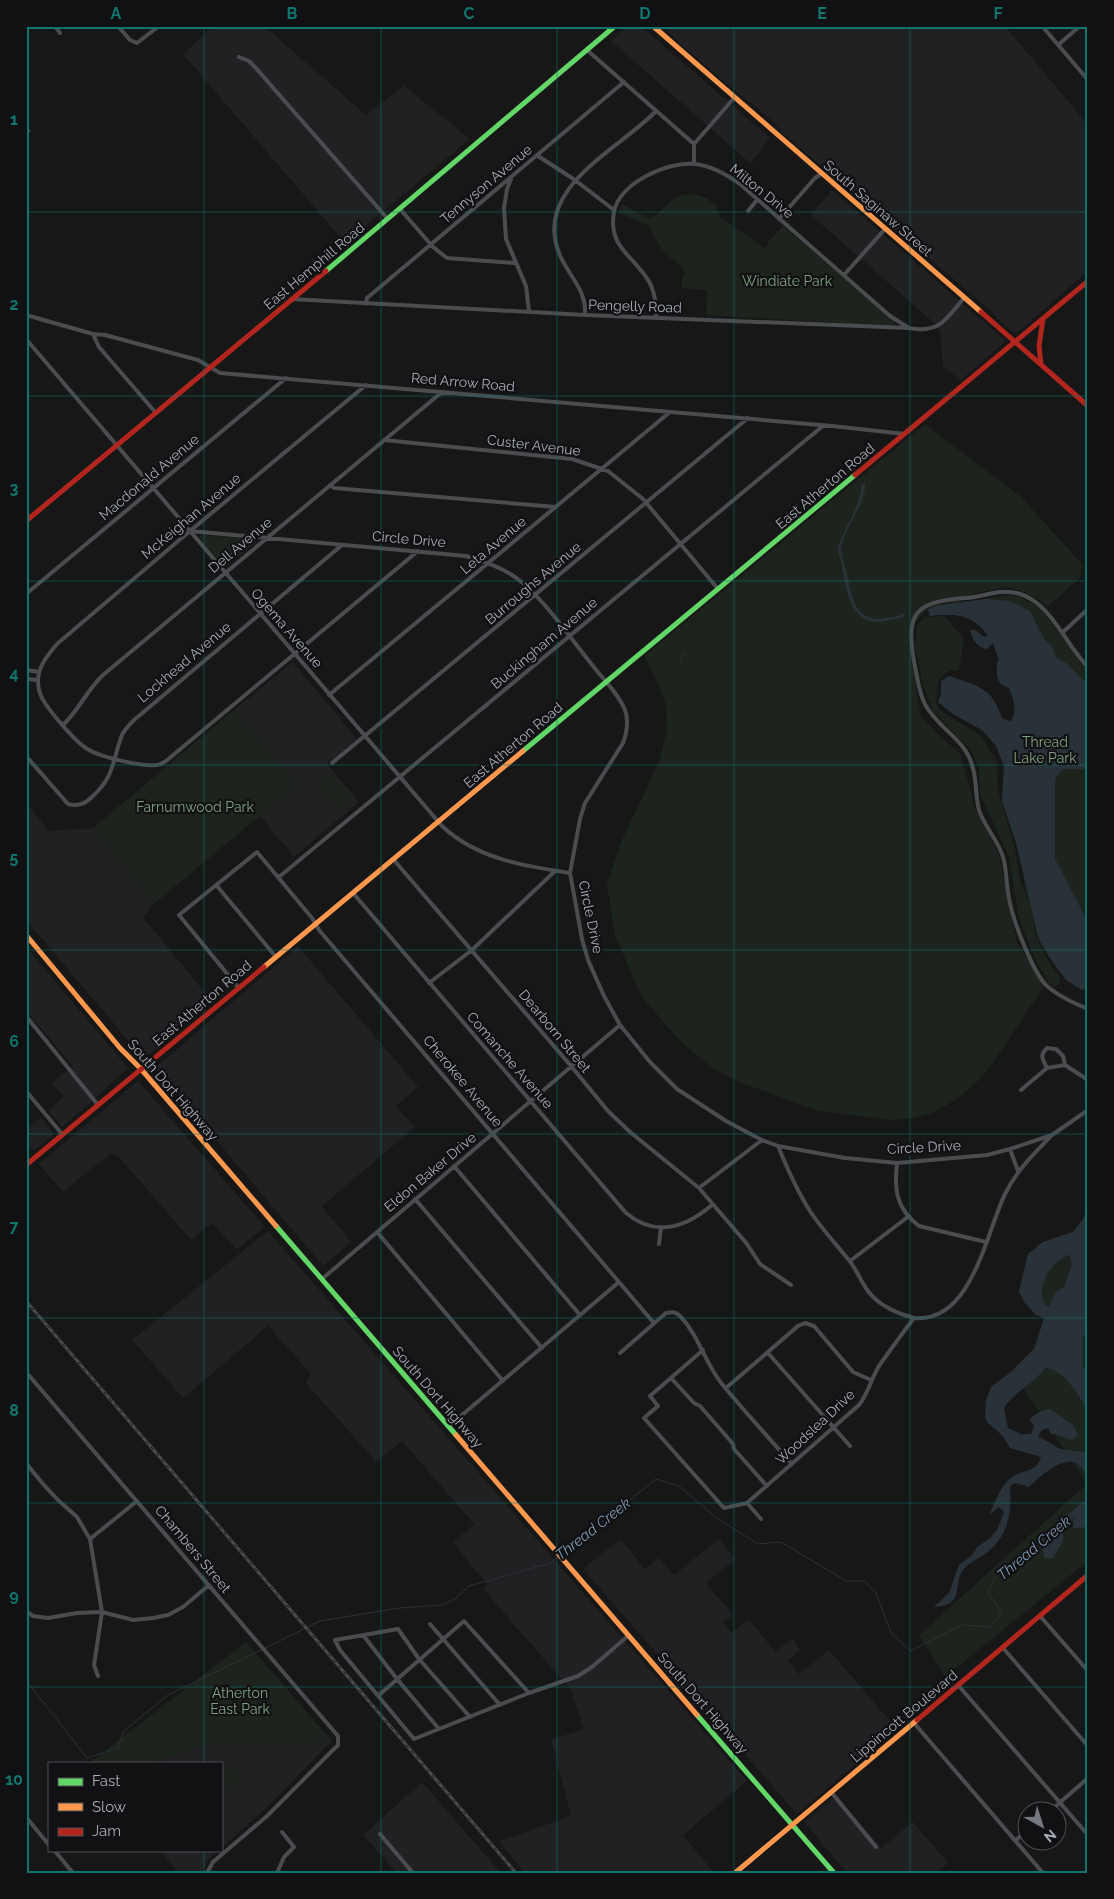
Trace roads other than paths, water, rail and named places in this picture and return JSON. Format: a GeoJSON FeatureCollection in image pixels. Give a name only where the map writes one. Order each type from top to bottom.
{"type":"FeatureCollection","features":[{"type":"Feature","properties":{"kind":"street"},"geometry":{"type":"LineString","coordinates":[[55,26],[60,33]]}},
{"type":"Feature","properties":{"kind":"street"},"geometry":{"type":"LineString","coordinates":[[118,26],[130,40],[137,43],[159,26]]}},
{"type":"Feature","properties":{"kind":"street","name":"East Hemphill Road"},"geometry":{"type":"LineString","coordinates":[[26,521],[400,209],[615,26]]}},
{"type":"Feature","properties":{"kind":"street","name":"South Saginaw Street"},"geometry":{"type":"LineString","coordinates":[[653,26],[1088,406]]}},
{"type":"Feature","properties":{"kind":"street"},"geometry":{"type":"LineString","coordinates":[[1042,26],[1088,80]]}},
{"type":"Feature","properties":{"kind":"street"},"geometry":{"type":"LineString","coordinates":[[1058,45],[1080,26]]}},
{"type":"Feature","properties":{"kind":"street"},"geometry":{"type":"LineString","coordinates":[[587,50],[694,144]]}},
{"type":"Feature","properties":{"kind":"street"},"geometry":{"type":"LineString","coordinates":[[239,57],[255,66],[387,218]]}},
{"type":"Feature","properties":{"kind":"street","name":"Tennyson Avenue"},"geometry":{"type":"LineString","coordinates":[[366,304],[366,298],[538,156],[624,82]]}},
{"type":"Feature","properties":{"kind":"street"},"geometry":{"type":"LineString","coordinates":[[694,164],[694,144],[734,98]]}},
{"type":"Feature","properties":{"kind":"street"},"geometry":{"type":"LineString","coordinates":[[584,315],[584,296],[559,254],[554,232],[556,211],[561,199],[575,180],[656,111]]}},
{"type":"Feature","properties":{"kind":"street"},"geometry":{"type":"LineString","coordinates":[[538,156],[575,180],[614,210],[612,224],[614,235],[620,246],[646,277],[652,288],[656,318]]}},
{"type":"Feature","properties":{"kind":"street","name":"Milton Drive"},"geometry":{"type":"LineString","coordinates":[[614,210],[627,190],[653,172],[679,165],[694,164],[709,167],[729,176],[890,316],[908,328]]}},
{"type":"Feature","properties":{"kind":"street"},"geometry":{"type":"LineString","coordinates":[[780,219],[815,178],[821,174]]}},
{"type":"Feature","properties":{"kind":"street"},"geometry":{"type":"LineString","coordinates":[[512,177],[507,189],[504,222],[506,239],[526,286],[529,311]]}},
{"type":"Feature","properties":{"kind":"street"},"geometry":{"type":"LineString","coordinates":[[748,211],[757,200]]}},
{"type":"Feature","properties":{"kind":"street"},"geometry":{"type":"LineString","coordinates":[[400,209],[440,254],[454,259],[515,263]]}},
{"type":"Feature","properties":{"kind":"street"},"geometry":{"type":"LineString","coordinates":[[844,275],[885,229]]}},
{"type":"Feature","properties":{"kind":"street","name":"East Atherton Road"},"geometry":{"type":"LineString","coordinates":[[26,1164],[1088,280]]}},
{"type":"Feature","properties":{"kind":"street","name":"Pengelly Road"},"geometry":{"type":"LineString","coordinates":[[291,299],[584,315],[921,330],[932,329],[942,324],[964,298]]}},
{"type":"Feature","properties":{"kind":"street","name":"Red Arrow Road"},"geometry":{"type":"LineString","coordinates":[[26,315],[198,360],[220,373],[748,418],[905,434]]}},
{"type":"Feature","properties":{"kind":"street"},"geometry":{"type":"LineString","coordinates":[[1041,365],[1039,346],[1044,317]]}},
{"type":"Feature","properties":{"kind":"street"},"geometry":{"type":"LineString","coordinates":[[93,334],[99,347],[156,413]]}},
{"type":"Feature","properties":{"kind":"street","name":"Ogema Avenue"},"geometry":{"type":"LineString","coordinates":[[26,339],[438,822],[455,838],[483,854],[524,866],[570,873]]}},
{"type":"Feature","properties":{"kind":"street","name":"Macdonald Avenue"},"geometry":{"type":"LineString","coordinates":[[26,594],[286,378]]}},
{"type":"Feature","properties":{"kind":"street","name":"McKeighan Avenue"},"geometry":{"type":"LineString","coordinates":[[38,676],[48,654],[57,644],[366,385]]}},
{"type":"Feature","properties":{"kind":"street","name":"Dell Avenue"},"geometry":{"type":"LineString","coordinates":[[63,725],[73,715],[94,684],[225,572],[442,392]]}},
{"type":"Feature","properties":{"kind":"street","name":"Leta Avenue"},"geometry":{"type":"LineString","coordinates":[[329,695],[670,412]]}},
{"type":"Feature","properties":{"kind":"street","name":"Burroughs Avenue"},"geometry":{"type":"LineString","coordinates":[[332,763],[748,418]]}},
{"type":"Feature","properties":{"kind":"street","name":"Buckingham Avenue"},"geometry":{"type":"LineString","coordinates":[[278,878],[824,425]]}},
{"type":"Feature","properties":{"kind":"street","name":"Custer Avenue"},"geometry":{"type":"LineString","coordinates":[[384,440],[572,459],[603,469],[626,484],[646,503],[718,589]]}},
{"type":"Feature","properties":{"kind":"street"},"geometry":{"type":"LineString","coordinates":[[330,485],[334,488],[556,507]]}},
{"type":"Feature","properties":{"kind":"street","name":"Circle Drive"},"geometry":{"type":"LineString","coordinates":[[190,531],[466,556],[489,562],[515,577],[535,596],[611,686],[624,709],[628,721],[627,734],[612,763],[585,803],[580,819],[570,873],[577,919],[588,960],[604,996],[620,1025],[650,1062],[678,1089],[710,1112],[762,1140],[778,1146],[845,1158],[897,1163],[987,1154],[1010,1149],[1052,1135],[1088,1110]]}},
{"type":"Feature","properties":{"kind":"street","name":"Lockhead Avenue"},"geometry":{"type":"LineString","coordinates":[[26,756],[68,804],[75,806],[88,800],[107,780],[116,759],[122,735],[134,720],[342,545]]}},
{"type":"Feature","properties":{"kind":"street"},"geometry":{"type":"LineString","coordinates":[[38,676],[39,690],[44,702],[84,747],[90,751],[116,759],[150,766],[158,765],[166,761],[418,551]]}},
{"type":"Feature","properties":{"kind":"street"},"geometry":{"type":"LineString","coordinates":[[1088,667],[1037,602],[1016,593],[1001,592],[978,598],[935,601],[927,604],[912,622],[911,642],[919,689],[923,700],[936,720],[959,740],[973,765],[980,812],[1002,855],[1012,910],[1036,970],[1048,987],[1088,1009]]}},
{"type":"Feature","properties":{"kind":"street"},"geometry":{"type":"LineString","coordinates":[[1062,633],[1088,609]]}},
{"type":"Feature","properties":{"kind":"street"},"geometry":{"type":"LineString","coordinates":[[26,670],[38,676]]}},
{"type":"Feature","properties":{"kind":"street"},"geometry":{"type":"LineString","coordinates":[[26,678],[38,676]]}},
{"type":"Feature","properties":{"kind":"street","name":"Cherokee Avenue"},"geometry":{"type":"LineString","coordinates":[[216,886],[257,852],[315,924],[654,1322]]}},
{"type":"Feature","properties":{"kind":"street","name":"Dearborn Street"},"geometry":{"type":"LineString","coordinates":[[393,859],[608,1111],[630,1132],[699,1188],[747,1244],[760,1264],[791,1285]]}},
{"type":"Feature","properties":{"kind":"street"},"geometry":{"type":"LineString","coordinates":[[429,983],[472,950],[555,871]]}},
{"type":"Feature","properties":{"kind":"street"},"geometry":{"type":"LineString","coordinates":[[238,988],[179,916],[216,886],[276,957]]}},
{"type":"Feature","properties":{"kind":"street","name":"Comanche Avenue"},"geometry":{"type":"LineString","coordinates":[[353,893],[626,1213],[634,1220],[661,1227],[674,1227],[690,1221],[713,1204]]}},
{"type":"Feature","properties":{"kind":"street","name":"South Dort Highway"},"geometry":{"type":"LineString","coordinates":[[26,935],[116,1043],[141,1069],[834,1873]]}},
{"type":"Feature","properties":{"kind":"street"},"geometry":{"type":"LineString","coordinates":[[26,1016],[98,1105]]}},
{"type":"Feature","properties":{"kind":"street","name":"Eldon Baker Drive"},"geometry":{"type":"LineString","coordinates":[[322,1279],[620,1025]]}},
{"type":"Feature","properties":{"kind":"street"},"geometry":{"type":"LineString","coordinates":[[1047,1068],[1042,1056],[1047,1048],[1056,1048],[1060,1051],[1065,1065]]}},
{"type":"Feature","properties":{"kind":"street"},"geometry":{"type":"LineString","coordinates":[[1021,1090],[1047,1068],[1065,1065],[1088,1080]]}},
{"type":"Feature","properties":{"kind":"street"},"geometry":{"type":"LineString","coordinates":[[26,1091],[62,1134]]}},
{"type":"Feature","properties":{"kind":"street"},"geometry":{"type":"LineString","coordinates":[[778,1146],[809,1210],[850,1261],[865,1288],[874,1298],[896,1312],[914,1318],[922,1318],[934,1316],[955,1301],[971,1280],[1005,1195],[1018,1171],[1052,1135]]}},
{"type":"Feature","properties":{"kind":"street"},"geometry":{"type":"LineString","coordinates":[[699,1188],[762,1140]]}},
{"type":"Feature","properties":{"kind":"street"},"geometry":{"type":"LineString","coordinates":[[1010,1149],[1018,1171]]}},
{"type":"Feature","properties":{"kind":"street"},"geometry":{"type":"LineString","coordinates":[[897,1163],[895,1179],[898,1197],[903,1211],[919,1226],[986,1242]]}},
{"type":"Feature","properties":{"kind":"street"},"geometry":{"type":"LineString","coordinates":[[454,1166],[580,1315]]}},
{"type":"Feature","properties":{"kind":"street"},"geometry":{"type":"LineString","coordinates":[[415,1199],[542,1348]]}},
{"type":"Feature","properties":{"kind":"street"},"geometry":{"type":"LineString","coordinates":[[850,1261],[909,1216]]}},
{"type":"Feature","properties":{"kind":"street"},"geometry":{"type":"LineString","coordinates":[[660,1244],[661,1227]]}},
{"type":"Feature","properties":{"kind":"street"},"geometry":{"type":"LineString","coordinates":[[377,1232],[503,1380]]}},
{"type":"Feature","properties":{"kind":"street"},"geometry":{"type":"LineString","coordinates":[[449,1426],[619,1282]]}},
{"type":"Feature","properties":{"kind":"street"},"geometry":{"type":"LineString","coordinates":[[620,1353],[666,1313],[678,1314],[694,1333],[711,1368],[726,1388],[792,1464]]}},
{"type":"Feature","properties":{"kind":"street","name":"Woodslea Drive"},"geometry":{"type":"LineString","coordinates":[[671,1378],[650,1396],[658,1406],[644,1418],[724,1508],[747,1502],[834,1429],[864,1399],[879,1366],[914,1318]]}},
{"type":"Feature","properties":{"kind":"street"},"geometry":{"type":"LineString","coordinates":[[726,1388],[801,1324],[814,1326],[853,1372],[871,1380]]}},
{"type":"Feature","properties":{"kind":"street"},"geometry":{"type":"LineString","coordinates":[[703,1350],[671,1378],[694,1403],[700,1406],[733,1444],[734,1449],[767,1486]]}},
{"type":"Feature","properties":{"kind":"street"},"geometry":{"type":"LineString","coordinates":[[768,1353],[850,1446]]}},
{"type":"Feature","properties":{"kind":"street","name":"Chambers Street"},"geometry":{"type":"LineString","coordinates":[[27,1375],[338,1736],[338,1745],[266,1818],[213,1862],[207,1873]]}},
{"type":"Feature","properties":{"kind":"street"},"geometry":{"type":"LineString","coordinates":[[26,1463],[48,1490],[77,1516],[90,1539],[102,1612],[94,1665],[98,1676]]}},
{"type":"Feature","properties":{"kind":"street"},"geometry":{"type":"LineString","coordinates":[[90,1539],[137,1501]]}},
{"type":"Feature","properties":{"kind":"street"},"geometry":{"type":"LineString","coordinates":[[747,1502],[761,1519]]}},
{"type":"Feature","properties":{"kind":"street","name":"Lippincott Boulevard"},"geometry":{"type":"LineString","coordinates":[[735,1873],[1088,1575]]}},
{"type":"Feature","properties":{"kind":"street"},"geometry":{"type":"LineString","coordinates":[[26,1611],[33,1616],[48,1618],[77,1613],[102,1612],[132,1620],[168,1615],[182,1607],[209,1585]]}},
{"type":"Feature","properties":{"kind":"street"},"geometry":{"type":"LineString","coordinates":[[1040,1616],[1088,1671]]}},
{"type":"Feature","properties":{"kind":"street"},"geometry":{"type":"LineString","coordinates":[[379,1695],[464,1621],[529,1693]]}},
{"type":"Feature","properties":{"kind":"street"},"geometry":{"type":"LineString","coordinates":[[430,1624],[500,1705]]}},
{"type":"Feature","properties":{"kind":"street"},"geometry":{"type":"LineString","coordinates":[[470,1717],[419,1659],[398,1629],[335,1640],[340,1650],[414,1739],[470,1717],[500,1705],[529,1693],[578,1676],[592,1667],[629,1635]]}},
{"type":"Feature","properties":{"kind":"street"},"geometry":{"type":"LineString","coordinates":[[364,1635],[397,1679],[439,1729]]}},
{"type":"Feature","properties":{"kind":"street"},"geometry":{"type":"LineString","coordinates":[[1003,1648],[1088,1746]]}},
{"type":"Feature","properties":{"kind":"street"},"geometry":{"type":"LineString","coordinates":[[958,1685],[1060,1802],[1088,1778]]}},
{"type":"Feature","properties":{"kind":"street"},"geometry":{"type":"LineString","coordinates":[[914,1723],[1043,1873]]}},
{"type":"Feature","properties":{"kind":"street"},"geometry":{"type":"LineString","coordinates":[[831,1792],[876,1847]]}},
{"type":"Feature","properties":{"kind":"street"},"geometry":{"type":"LineString","coordinates":[[1066,1809],[1088,1835]]}},
{"type":"Feature","properties":{"kind":"street"},"geometry":{"type":"LineString","coordinates":[[26,1818],[48,1844]]}},
{"type":"Feature","properties":{"kind":"street"},"geometry":{"type":"LineString","coordinates":[[277,1873],[284,1857],[294,1847],[282,1832]]}},
{"type":"Feature","properties":{"kind":"street"},"geometry":{"type":"LineString","coordinates":[[380,1834],[413,1873]]}},
{"type":"Feature","properties":{"kind":"street"},"geometry":{"type":"LineString","coordinates":[[56,1852],[73,1873]]}},
{"type":"Feature","properties":{"kind":"waterway"},"geometry":{"type":"LineString","coordinates":[[680,663],[685,652]]}},
{"type":"Feature","properties":{"kind":"waterway","name":"Thread Creek"},"geometry":{"type":"LineString","coordinates":[[562,1554],[656,1479],[679,1486],[718,1519],[758,1544],[781,1542],[846,1581],[865,1581],[876,1593],[891,1633],[910,1651],[963,1625],[991,1627],[1002,1613],[988,1592],[996,1576],[1041,1543]]}},
{"type":"Feature","properties":{"kind":"waterway","name":"Thread Creek"},"geometry":{"type":"LineString","coordinates":[[265,1648],[320,1621],[400,1608],[441,1605],[455,1599],[469,1586],[551,1563],[559,1556]]}},
{"type":"Feature","properties":{"kind":"waterway","name":"Thread Creek"},"geometry":{"type":"LineString","coordinates":[[26,1680],[87,1758],[118,1748],[124,1731],[168,1695],[261,1650]]}},
{"type":"Feature","properties":{"kind":"railway"},"geometry":{"type":"LineString","coordinates":[[26,1301],[516,1873]]}},
{"type":"Feature","properties":{"kind":"park label","name":"Windiate Park"},"geometry":{"type":"Point","coordinates":[787,281]}},
{"type":"Feature","properties":{"kind":"park label","name":"Thread Lake Park"},"geometry":{"type":"Point","coordinates":[1045,750]}},
{"type":"Feature","properties":{"kind":"park label","name":"Farnumwood Park"},"geometry":{"type":"Point","coordinates":[195,807]}},
{"type":"Feature","properties":{"kind":"park label","name":"Atherton East Park"},"geometry":{"type":"Point","coordinates":[240,1702]}}]}
